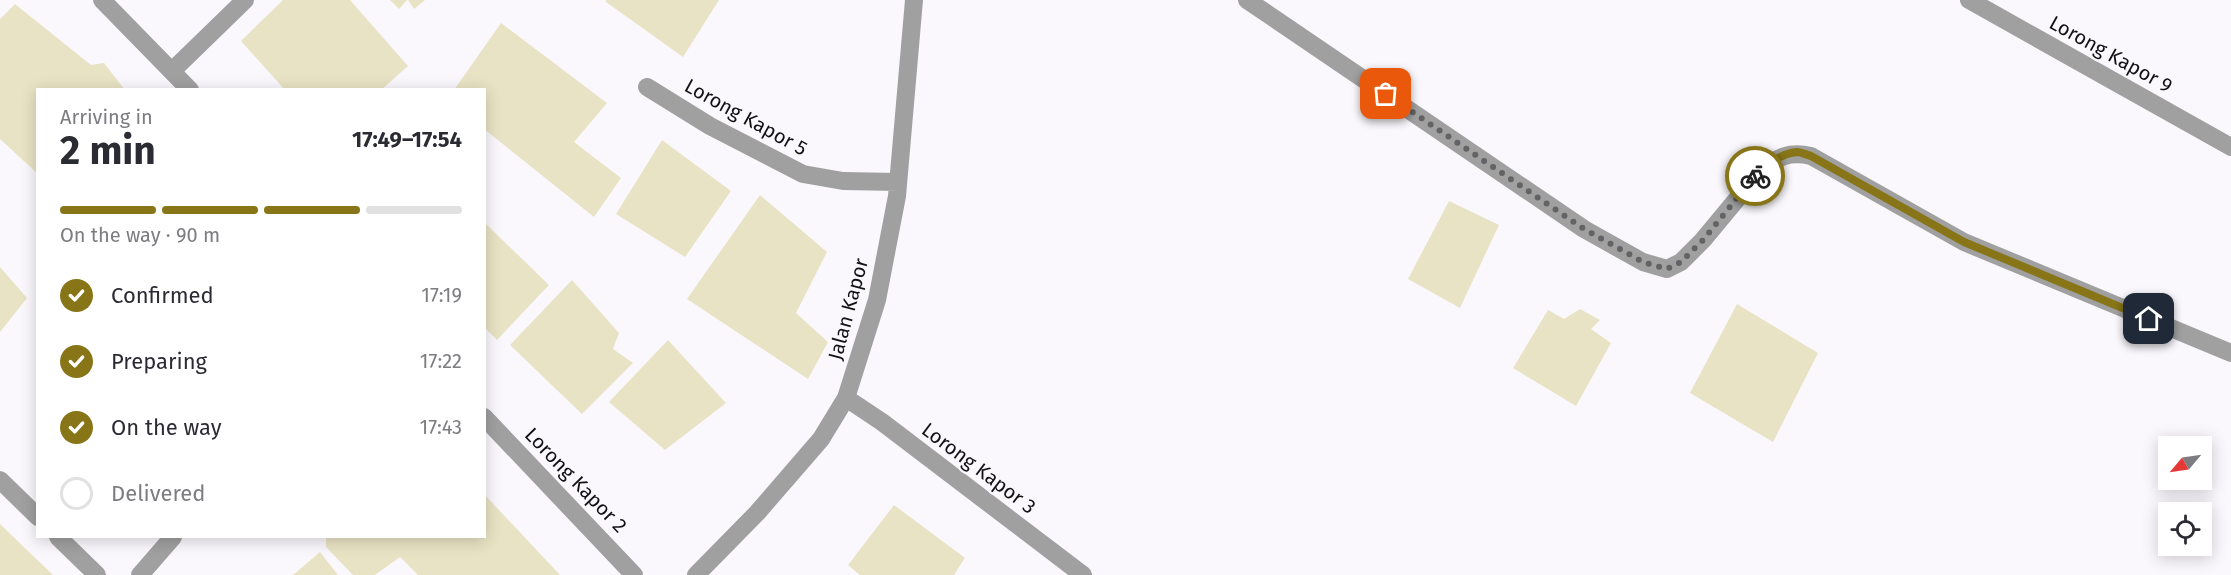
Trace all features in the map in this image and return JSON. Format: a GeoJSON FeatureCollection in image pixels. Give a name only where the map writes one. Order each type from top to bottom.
{"type":"FeatureCollection","features":[{"type":"Feature","properties":{"kind":"street"},"geometry":{"type":"LineString","coordinates":[[102,0],[188,88]]}},
{"type":"Feature","properties":{"kind":"street"},"geometry":{"type":"LineString","coordinates":[[172,70],[245,0]]}},
{"type":"Feature","properties":{"kind":"street","name":"Jalan Kapor"},"geometry":{"type":"LineString","coordinates":[[696,575],[757,513],[821,439],[846,398],[877,300],[898,182],[914,0]]}},
{"type":"Feature","properties":{"kind":"street"},"geometry":{"type":"LineString","coordinates":[[1247,0],[1584,229],[1643,262],[1667,269],[1681,262],[1703,240],[1761,170],[1772,162],[1797,152],[1811,156],[1964,242],[2231,353]]}},
{"type":"Feature","properties":{"kind":"street","name":"Lorong Kapor 9"},"geometry":{"type":"LineString","coordinates":[[1969,0],[2231,147]]}},
{"type":"Feature","properties":{"kind":"street","name":"Lorong Kapor 5"},"geometry":{"type":"LineString","coordinates":[[647,87],[711,126],[803,174],[843,181],[898,182]]}},
{"type":"Feature","properties":{"kind":"street","name":"Lorong Kapor 3"},"geometry":{"type":"LineString","coordinates":[[846,398],[882,422],[1083,575]]}},
{"type":"Feature","properties":{"kind":"street","name":"Lorong Kapor 2"},"geometry":{"type":"LineString","coordinates":[[486,419],[634,575]]}},
{"type":"Feature","properties":{"kind":"street"},"geometry":{"type":"LineString","coordinates":[[0,480],[36,514]]}},
{"type":"Feature","properties":{"kind":"street"},"geometry":{"type":"LineString","coordinates":[[59,538],[97,575]]}},
{"type":"Feature","properties":{"kind":"street"},"geometry":{"type":"LineString","coordinates":[[140,575],[172,538]]}},
{"type":"Feature","properties":{"kind":"building"},"geometry":{"type":"Polygon","coordinates":[[[283,0],[350,0],[408,66],[383,88],[283,88],[241,41],[283,0]]]}},
{"type":"Feature","properties":{"kind":"building"},"geometry":{"type":"Polygon","coordinates":[[[390,0],[407,0],[399,9],[390,0]]]}},
{"type":"Feature","properties":{"kind":"building"},"geometry":{"type":"Polygon","coordinates":[[[408,0],[425,0],[414,9],[408,0]]]}},
{"type":"Feature","properties":{"kind":"building"},"geometry":{"type":"Polygon","coordinates":[[[606,0],[719,0],[683,57],[606,0]]]}},
{"type":"Feature","properties":{"kind":"building"},"geometry":{"type":"Polygon","coordinates":[[[15,4],[91,65],[104,63],[123,88],[36,88],[36,172],[0,139],[0,19],[15,4]]]}},
{"type":"Feature","properties":{"kind":"building"},"geometry":{"type":"Polygon","coordinates":[[[501,23],[607,103],[574,142],[621,178],[594,217],[486,131],[486,88],[455,88],[501,23]]]}},
{"type":"Feature","properties":{"kind":"building"},"geometry":{"type":"Polygon","coordinates":[[[662,140],[731,191],[685,257],[616,214],[662,140]]]}},
{"type":"Feature","properties":{"kind":"building"},"geometry":{"type":"Polygon","coordinates":[[[760,195],[827,252],[796,313],[828,342],[808,379],[687,299],[760,195]]]}},
{"type":"Feature","properties":{"kind":"building"},"geometry":{"type":"Polygon","coordinates":[[[1449,201],[1499,225],[1460,308],[1408,279],[1449,201]]]}},
{"type":"Feature","properties":{"kind":"building"},"geometry":{"type":"Polygon","coordinates":[[[486,224],[549,285],[497,340],[486,329],[486,224]]]}},
{"type":"Feature","properties":{"kind":"building"},"geometry":{"type":"Polygon","coordinates":[[[0,267],[27,298],[0,332],[0,267]]]}},
{"type":"Feature","properties":{"kind":"building"},"geometry":{"type":"Polygon","coordinates":[[[572,280],[619,333],[613,349],[633,363],[582,414],[510,345],[572,280]]]}},
{"type":"Feature","properties":{"kind":"building"},"geometry":{"type":"Polygon","coordinates":[[[1737,304],[1818,353],[1773,442],[1690,393],[1737,304]]]}},
{"type":"Feature","properties":{"kind":"building"},"geometry":{"type":"Polygon","coordinates":[[[1580,309],[1600,320],[1591,329],[1611,343],[1576,406],[1513,368],[1548,310],[1564,319],[1580,309]]]}},
{"type":"Feature","properties":{"kind":"building"},"geometry":{"type":"Polygon","coordinates":[[[668,340],[726,403],[665,450],[609,402],[668,340]]]}},
{"type":"Feature","properties":{"kind":"building"},"geometry":{"type":"Polygon","coordinates":[[[486,496],[560,575],[418,575],[400,557],[375,575],[353,575],[326,547],[326,538],[486,538],[486,496]]]}},
{"type":"Feature","properties":{"kind":"building"},"geometry":{"type":"Polygon","coordinates":[[[894,505],[965,558],[954,575],[860,575],[848,565],[894,505]]]}},
{"type":"Feature","properties":{"kind":"building"},"geometry":{"type":"Polygon","coordinates":[[[0,524],[53,575],[0,575],[0,524]]]}},
{"type":"Feature","properties":{"kind":"building"},"geometry":{"type":"Polygon","coordinates":[[[320,552],[338,575],[293,575],[320,552]]]}},
{"type":"Feature","properties":{"kind":"way so far"},"geometry":{"type":"LineString","coordinates":[[1386,94],[1584,229],[1643,262],[1667,269],[1681,262],[1703,240],[1755,176]]}},
{"type":"Feature","properties":{"kind":"route"},"geometry":{"type":"LineString","coordinates":[[1755,176],[1772,162],[1783,157],[1797,152],[1811,156],[1964,242],[2149,319]]}}]}
